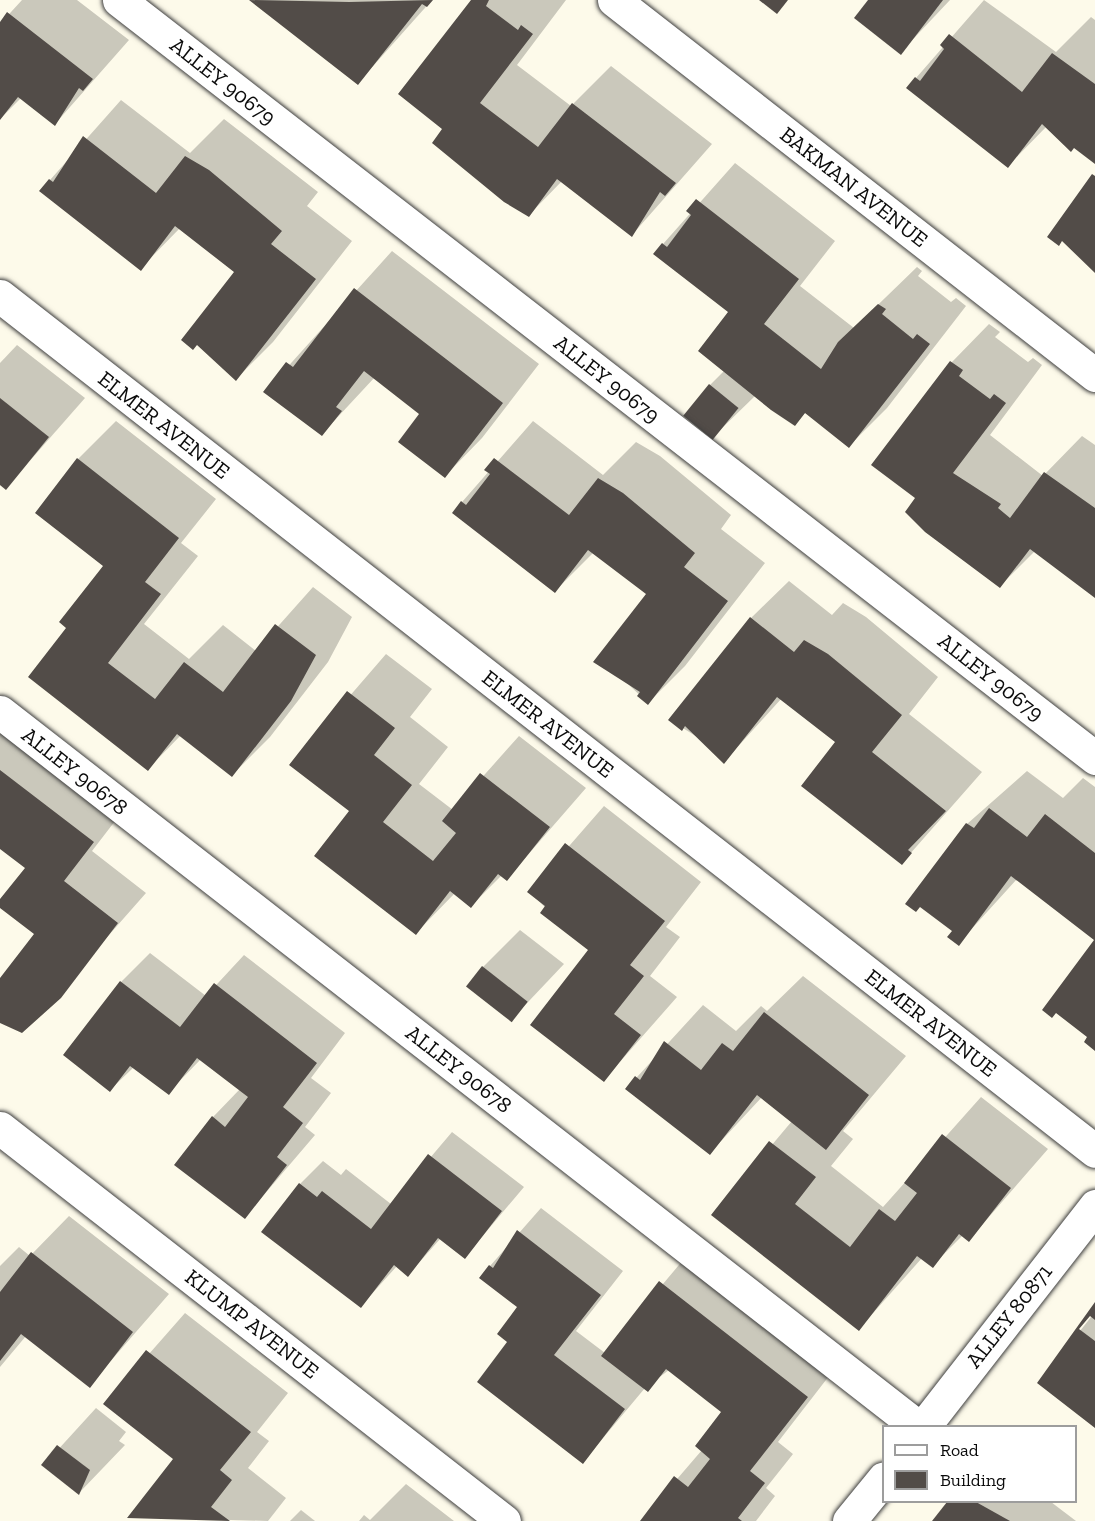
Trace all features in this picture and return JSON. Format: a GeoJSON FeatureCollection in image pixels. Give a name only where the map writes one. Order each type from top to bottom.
{"type":"FeatureCollection","features":[{"type":"Feature","properties":{"kind":"street","name":"ALLEY 90679"},"geometry":{"type":"LineString","coordinates":[[119,0],[1095,758]]}},
{"type":"Feature","properties":{"kind":"street","name":"BAKMAN AVENUE"},"geometry":{"type":"LineString","coordinates":[[614,0],[1095,375]]}},
{"type":"Feature","properties":{"kind":"street","name":"ELMER AVENUE"},"geometry":{"type":"LineString","coordinates":[[0,296],[1095,1151]]}},
{"type":"Feature","properties":{"kind":"street","name":"ALLEY 90678"},"geometry":{"type":"LineString","coordinates":[[0,712],[916,1425]]}},
{"type":"Feature","properties":{"kind":"street","name":"KLUMP AVENUE"},"geometry":{"type":"LineString","coordinates":[[0,1128],[504,1521]]}},
{"type":"Feature","properties":{"kind":"street","name":"ALLEY 80871"},"geometry":{"type":"LineString","coordinates":[[925,1425],[1095,1206]]}},
{"type":"Feature","properties":{"kind":"street"},"geometry":{"type":"LineString","coordinates":[[849,1521],[882,1480]]}},
{"type":"Feature","properties":{"kind":"building"},"geometry":{"type":"Polygon","coordinates":[[[249,0],[349,2],[433,0],[427,7],[422,4],[358,85],[249,0]]]}},
{"type":"Feature","properties":{"kind":"building"},"geometry":{"type":"Polygon","coordinates":[[[471,0],[489,0],[486,6],[518,30],[521,25],[533,34],[480,103],[538,147],[572,103],[676,183],[665,196],[660,192],[632,237],[557,179],[529,217],[504,202],[432,143],[442,129],[398,94],[471,0]]]}},
{"type":"Feature","properties":{"kind":"building"},"geometry":{"type":"Polygon","coordinates":[[[759,0],[788,0],[777,14],[759,0]]]}},
{"type":"Feature","properties":{"kind":"building"},"geometry":{"type":"Polygon","coordinates":[[[868,0],[943,0],[901,55],[854,18],[868,0]]]}},
{"type":"Feature","properties":{"kind":"building"},"geometry":{"type":"Polygon","coordinates":[[[7,12],[93,79],[83,91],[79,88],[55,126],[18,97],[0,120],[0,22],[7,12]]]}},
{"type":"Feature","properties":{"kind":"building"},"geometry":{"type":"Polygon","coordinates":[[[949,34],[1022,92],[1052,53],[1095,84],[1095,164],[1074,148],[1071,152],[1042,124],[1008,168],[906,88],[915,77],[920,81],[944,49],[940,45],[949,34]]]}},
{"type":"Feature","properties":{"kind":"building"},"geometry":{"type":"Polygon","coordinates":[[[83,136],[156,193],[185,156],[209,170],[282,231],[271,244],[316,279],[236,381],[197,345],[193,350],[181,340],[234,272],[175,226],[141,271],[39,191],[49,179],[53,182],[83,136]]]}},
{"type":"Feature","properties":{"kind":"building"},"geometry":{"type":"Polygon","coordinates":[[[1092,174],[1095,176],[1095,273],[1062,241],[1059,246],[1047,237],[1092,174]]]}},
{"type":"Feature","properties":{"kind":"building"},"geometry":{"type":"Polygon","coordinates":[[[696,199],[799,279],[764,324],[821,369],[838,342],[878,304],[886,309],[882,314],[913,339],[917,334],[930,344],[849,448],[805,413],[795,426],[771,410],[698,351],[728,312],[653,254],[662,243],[667,247],[691,215],[686,211],[696,199]]]}},
{"type":"Feature","properties":{"kind":"building"},"geometry":{"type":"Polygon","coordinates":[[[354,288],[503,403],[445,478],[398,442],[419,414],[364,371],[336,407],[342,411],[322,436],[263,392],[286,362],[293,367],[354,288]]]}},
{"type":"Feature","properties":{"kind":"building"},"geometry":{"type":"Polygon","coordinates":[[[950,361],[963,370],[959,376],[990,399],[994,394],[1006,403],[953,473],[1001,504],[998,508],[1010,518],[1044,472],[1095,508],[1095,598],[1030,549],[1000,588],[925,532],[905,512],[915,498],[871,465],[950,361]]]}},
{"type":"Feature","properties":{"kind":"building"},"geometry":{"type":"Polygon","coordinates":[[[709,384],[739,408],[713,440],[683,416],[709,384]]]}},
{"type":"Feature","properties":{"kind":"building"},"geometry":{"type":"Polygon","coordinates":[[[0,398],[49,437],[6,490],[0,485],[0,398]]]}},
{"type":"Feature","properties":{"kind":"building"},"geometry":{"type":"Polygon","coordinates":[[[77,458],[179,538],[145,582],[161,594],[108,663],[155,699],[184,662],[223,692],[275,624],[316,655],[291,701],[232,777],[177,734],[148,771],[28,677],[66,628],[59,622],[103,566],[35,513],[77,458]]]}},
{"type":"Feature","properties":{"kind":"building"},"geometry":{"type":"Polygon","coordinates":[[[494,458],[569,515],[598,478],[623,493],[695,553],[684,567],[728,601],[648,705],[637,696],[640,692],[593,662],[646,594],[588,550],[555,593],[452,513],[461,501],[466,505],[490,474],[484,470],[494,458]]]}},
{"type":"Feature","properties":{"kind":"building"},"geometry":{"type":"Polygon","coordinates":[[[750,617],[794,652],[804,640],[828,654],[902,715],[872,752],[946,811],[908,850],[912,853],[902,865],[801,786],[835,742],[777,697],[724,764],[685,726],[682,731],[668,720],[750,617]]]}},
{"type":"Feature","properties":{"kind":"building"},"geometry":{"type":"Polygon","coordinates":[[[347,691],[395,728],[374,755],[412,785],[383,822],[433,861],[456,833],[442,821],[480,773],[550,827],[507,881],[498,874],[471,908],[450,891],[416,935],[314,856],[349,811],[289,765],[347,691]]]}},
{"type":"Feature","properties":{"kind":"building"},"geometry":{"type":"Polygon","coordinates":[[[0,770],[94,842],[64,881],[118,923],[61,998],[22,1033],[0,1023],[0,978],[34,934],[0,908],[0,899],[25,868],[0,849],[0,770]]]}},
{"type":"Feature","properties":{"kind":"building"},"geometry":{"type":"Polygon","coordinates":[[[989,808],[1027,837],[1045,814],[1095,853],[1095,1051],[1084,1042],[1087,1037],[1056,1013],[1052,1018],[1042,1010],[1094,940],[1011,876],[959,946],[947,937],[952,931],[920,907],[916,912],[905,904],[966,823],[974,828],[989,808]]]}},
{"type":"Feature","properties":{"kind":"building"},"geometry":{"type":"Polygon","coordinates":[[[565,843],[665,921],[630,965],[644,976],[614,1014],[641,1035],[604,1082],[530,1025],[588,950],[540,913],[545,906],[527,892],[565,843]]]}},
{"type":"Feature","properties":{"kind":"building"},"geometry":{"type":"Polygon","coordinates":[[[482,966],[528,1002],[512,1022],[466,986],[482,966]]]}},
{"type":"Feature","properties":{"kind":"building"},"geometry":{"type":"Polygon","coordinates":[[[120,981],[180,1027],[214,983],[317,1063],[283,1107],[303,1123],[277,1157],[287,1165],[245,1219],[174,1165],[212,1116],[225,1127],[248,1097],[197,1058],[169,1095],[130,1066],[110,1092],[63,1055],[120,981]]]}},
{"type":"Feature","properties":{"kind":"building"},"geometry":{"type":"Polygon","coordinates":[[[764,1012],[869,1095],[826,1150],[757,1095],[710,1155],[625,1089],[635,1076],[640,1080],[664,1041],[701,1070],[722,1043],[733,1051],[764,1012]]]}},
{"type":"Feature","properties":{"kind":"building"},"geometry":{"type":"Polygon","coordinates":[[[942,1134],[1011,1188],[969,1242],[959,1234],[933,1268],[917,1256],[859,1331],[711,1215],[769,1141],[816,1177],[795,1204],[850,1247],[879,1209],[895,1221],[917,1193],[904,1183],[942,1134]]]}},
{"type":"Feature","properties":{"kind":"building"},"geometry":{"type":"Polygon","coordinates":[[[428,1154],[502,1211],[465,1259],[438,1238],[408,1277],[394,1265],[361,1308],[261,1232],[299,1183],[317,1197],[322,1191],[371,1229],[428,1154]]]}},
{"type":"Feature","properties":{"kind":"building"},"geometry":{"type":"Polygon","coordinates":[[[517,1230],[601,1295],[554,1355],[625,1409],[583,1464],[477,1382],[507,1342],[497,1334],[517,1307],[479,1278],[489,1265],[493,1268],[517,1230]]]}},
{"type":"Feature","properties":{"kind":"building"},"geometry":{"type":"Polygon","coordinates":[[[31,1252],[133,1332],[90,1388],[21,1334],[0,1361],[0,1292],[31,1252]]]}},
{"type":"Feature","properties":{"kind":"building"},"geometry":{"type":"Polygon","coordinates":[[[659,1281],[808,1397],[750,1471],[765,1483],[738,1518],[742,1521],[640,1521],[674,1476],[688,1487],[710,1459],[695,1446],[721,1412],[666,1369],[648,1392],[601,1356],[659,1281]]]}},
{"type":"Feature","properties":{"kind":"building"},"geometry":{"type":"Polygon","coordinates":[[[1095,1302],[1095,1320],[1090,1316],[1079,1329],[1095,1341],[1095,1428],[1037,1383],[1095,1302]]]}},
{"type":"Feature","properties":{"kind":"building"},"geometry":{"type":"Polygon","coordinates":[[[146,1350],[251,1432],[220,1470],[232,1480],[211,1507],[230,1521],[127,1518],[173,1459],[103,1404],[146,1350]]]}},
{"type":"Feature","properties":{"kind":"building"},"geometry":{"type":"Polygon","coordinates":[[[57,1445],[90,1470],[79,1495],[41,1465],[57,1445]]]}},
{"type":"Feature","properties":{"kind":"building"},"geometry":{"type":"Polygon","coordinates":[[[946,1503],[978,1503],[1010,1521],[932,1521],[946,1503]]]}}]}
